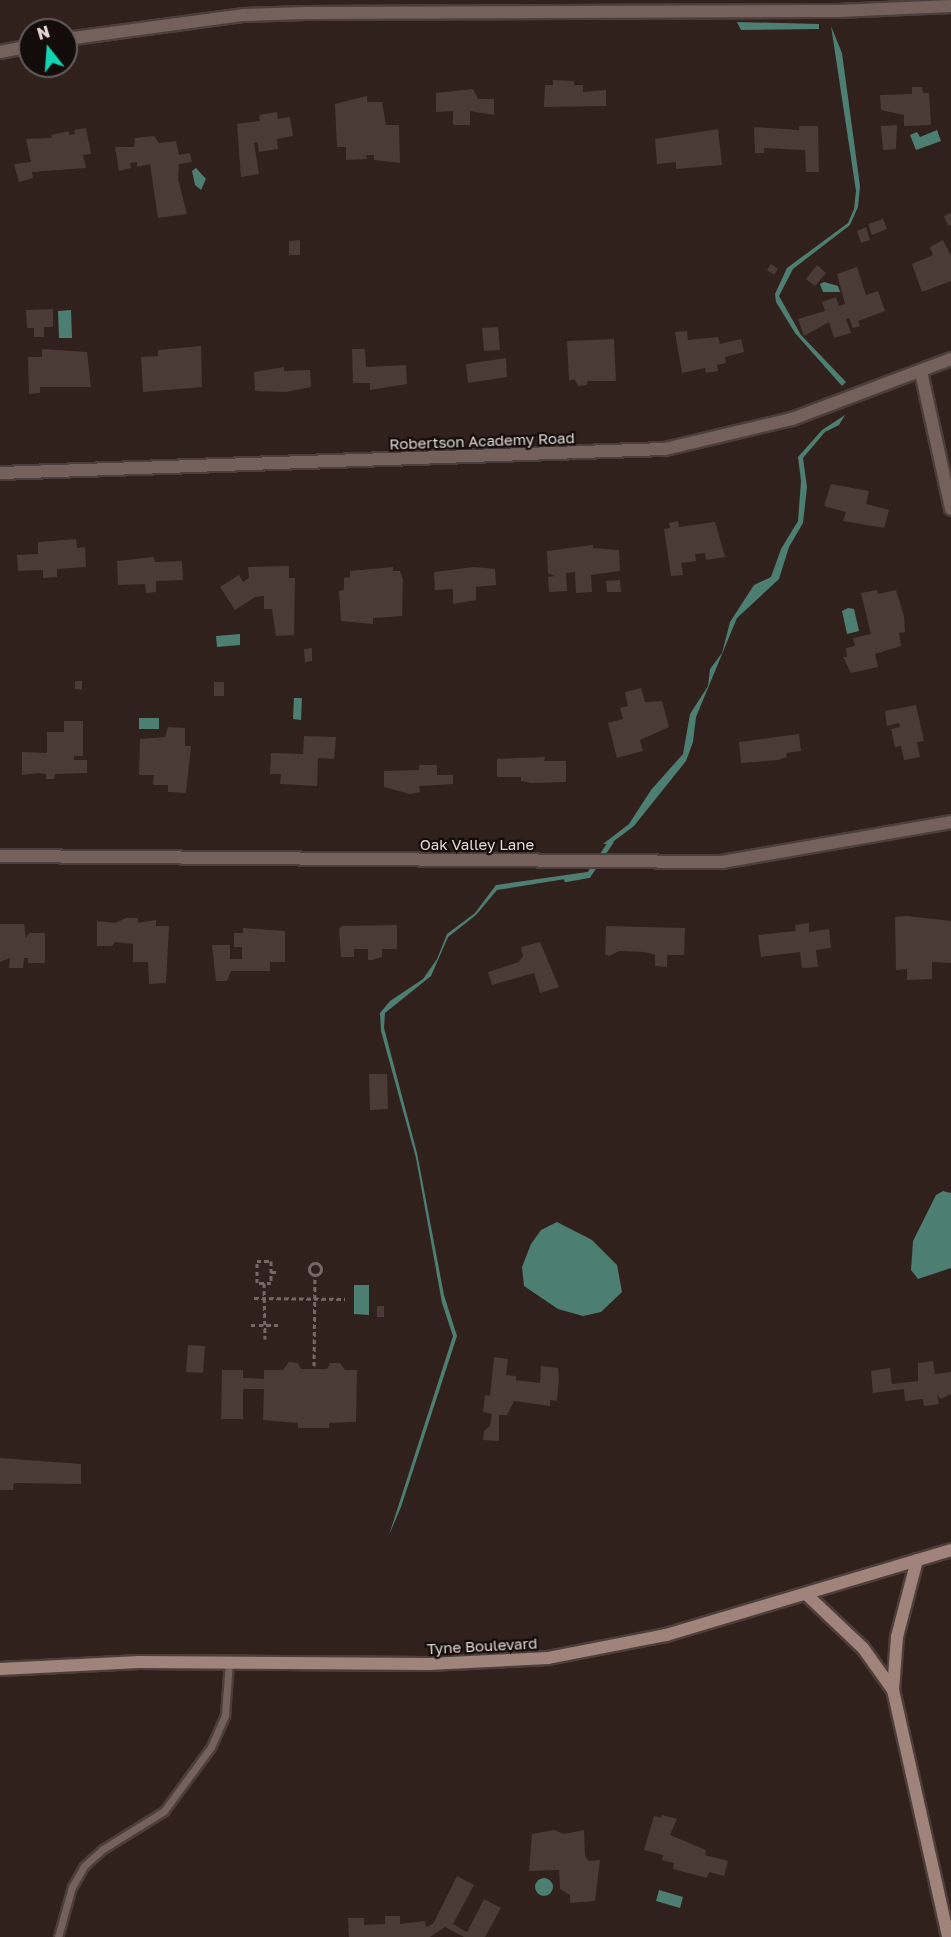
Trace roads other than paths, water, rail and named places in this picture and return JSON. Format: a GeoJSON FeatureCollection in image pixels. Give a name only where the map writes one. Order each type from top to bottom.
{"type":"FeatureCollection","features":[{"type":"Feature","properties":{"kind":"street"},"geometry":{"type":"LineString","coordinates":[[78,37],[244,15],[838,12],[951,6]]}},
{"type":"Feature","properties":{"kind":"street"},"geometry":{"type":"LineString","coordinates":[[0,52],[18,48]]}},
{"type":"Feature","properties":{"kind":"street","name":"Robertson Academy Road"},"geometry":{"type":"LineString","coordinates":[[0,473],[665,448],[759,429],[921,372],[951,359]]}},
{"type":"Feature","properties":{"kind":"street"},"geometry":{"type":"LineString","coordinates":[[921,372],[951,509]]}},
{"type":"Feature","properties":{"kind":"street","name":"Oak Valley Lane"},"geometry":{"type":"LineString","coordinates":[[0,856],[722,862],[951,822]]}},
{"type":"Feature","properties":{"kind":"street","name":"Tyne Boulevard"},"geometry":{"type":"LineString","coordinates":[[0,1669],[229,1662],[460,1664],[548,1658],[666,1635],[951,1550]]}},
{"type":"Feature","properties":{"kind":"street"},"geometry":{"type":"LineString","coordinates":[[917,1560],[897,1637],[893,1690],[948,1937]]}},
{"type":"Feature","properties":{"kind":"street"},"geometry":{"type":"LineString","coordinates":[[806,1594],[868,1654],[893,1690]]}},
{"type":"Feature","properties":{"kind":"lane"},"geometry":{"type":"LineString","coordinates":[[58,1937],[72,1887],[84,1866],[103,1849],[164,1811],[214,1743],[225,1715],[229,1662]]}},
{"type":"Feature","properties":{"kind":"water"},"geometry":{"type":"Polygon","coordinates":[[[737,22],[819,24],[819,29],[741,30],[737,22]]]}},
{"type":"Feature","properties":{"kind":"water"},"geometry":{"type":"Polygon","coordinates":[[[831,26],[842,53],[860,186],[858,207],[850,225],[793,269],[779,296],[801,335],[846,382],[842,386],[795,333],[776,302],[775,294],[787,268],[848,223],[854,209],[856,191],[831,26]]]}},
{"type":"Feature","properties":{"kind":"water"},"geometry":{"type":"Polygon","coordinates":[[[937,130],[941,141],[916,150],[910,135],[917,132],[920,137],[937,130]]]}},
{"type":"Feature","properties":{"kind":"water"},"geometry":{"type":"Polygon","coordinates":[[[196,168],[206,179],[201,190],[195,185],[192,171],[196,168]]]}},
{"type":"Feature","properties":{"kind":"water"},"geometry":{"type":"Polygon","coordinates":[[[824,282],[838,286],[840,292],[823,292],[820,284],[824,282]]]}},
{"type":"Feature","properties":{"kind":"water"},"geometry":{"type":"Polygon","coordinates":[[[71,310],[72,338],[59,338],[58,311],[71,310]]]}},
{"type":"Feature","properties":{"kind":"water"},"geometry":{"type":"Polygon","coordinates":[[[845,415],[839,425],[825,432],[803,458],[807,487],[803,523],[789,547],[779,579],[737,618],[696,717],[693,742],[686,761],[634,826],[610,844],[603,844],[629,824],[651,790],[683,754],[690,714],[708,686],[710,669],[722,653],[730,622],[754,585],[771,577],[781,549],[798,521],[801,481],[798,457],[822,430],[845,415]]]}},
{"type":"Feature","properties":{"kind":"water"},"geometry":{"type":"Polygon","coordinates":[[[848,608],[854,609],[859,631],[847,634],[842,611],[848,608]]]}},
{"type":"Feature","properties":{"kind":"water"},"geometry":{"type":"Polygon","coordinates":[[[240,634],[240,645],[217,647],[216,636],[240,634]]]}},
{"type":"Feature","properties":{"kind":"water"},"geometry":{"type":"Polygon","coordinates":[[[294,698],[302,698],[301,720],[293,719],[294,698]]]}},
{"type":"Feature","properties":{"kind":"water"},"geometry":{"type":"Polygon","coordinates":[[[139,718],[159,718],[159,729],[139,729],[139,718]]]}},
{"type":"Feature","properties":{"kind":"water"},"geometry":{"type":"Polygon","coordinates":[[[587,872],[590,875],[497,890],[476,915],[448,937],[431,976],[385,1013],[384,1028],[417,1153],[444,1295],[457,1336],[401,1507],[389,1535],[453,1336],[442,1303],[416,1158],[381,1031],[380,1013],[390,1001],[423,979],[437,959],[447,934],[475,913],[496,885],[587,872]]]}},
{"type":"Feature","properties":{"kind":"water"},"geometry":{"type":"Polygon","coordinates":[[[943,1191],[951,1193],[951,1268],[918,1279],[911,1270],[913,1241],[936,1195],[943,1191]]]}},
{"type":"Feature","properties":{"kind":"water"},"geometry":{"type":"Polygon","coordinates":[[[557,1222],[592,1240],[617,1265],[622,1292],[601,1312],[583,1316],[558,1309],[524,1286],[522,1267],[531,1244],[541,1230],[557,1222]]]}},
{"type":"Feature","properties":{"kind":"water"},"geometry":{"type":"Polygon","coordinates":[[[354,1285],[369,1285],[369,1315],[354,1314],[354,1285]]]}},
{"type":"Feature","properties":{"kind":"water"},"geometry":{"type":"Polygon","coordinates":[[[540,1878],[548,1878],[553,1883],[551,1894],[540,1896],[535,1891],[535,1883],[540,1878]]]}},
{"type":"Feature","properties":{"kind":"water"},"geometry":{"type":"Polygon","coordinates":[[[659,1890],[683,1897],[680,1908],[656,1901],[659,1890]]]}},
{"type":"Feature","properties":{"kind":"waterway"},"geometry":{"type":"LineString","coordinates":[[566,879],[588,875],[610,842]]}}]}
